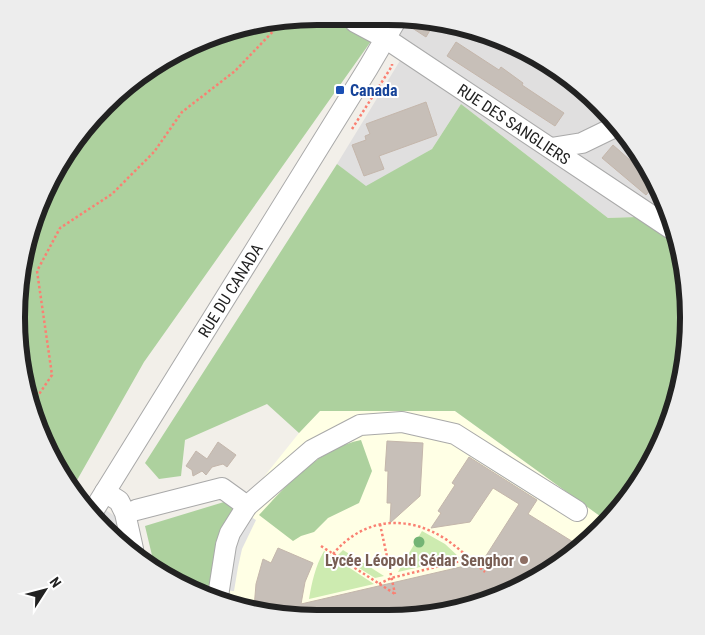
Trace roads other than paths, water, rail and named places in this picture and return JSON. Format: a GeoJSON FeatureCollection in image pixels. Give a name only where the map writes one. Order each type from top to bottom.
{"type":"FeatureCollection","features":[{"type":"Feature","properties":{"kind":"street","name":"RUE DES SANGLIERS"},"geometry":{"type":"LineString","coordinates":[[369,25],[390,30],[551,148],[664,224]]}},
{"type":"Feature","properties":{"kind":"street","name":"RUE DU CANADA"},"geometry":{"type":"LineString","coordinates":[[96,507],[390,30]]}},
{"type":"Feature","properties":{"kind":"street"},"geometry":{"type":"LineString","coordinates":[[551,148],[582,144],[611,129]]}},
{"type":"Feature","properties":{"kind":"street"},"geometry":{"type":"LineString","coordinates":[[219,592],[226,545],[230,533],[247,506],[312,450],[360,425],[402,422],[455,434],[577,512]]}},
{"type":"Feature","properties":{"kind":"street"},"geometry":{"type":"LineString","coordinates":[[136,510],[222,488],[247,506]]}},
{"type":"Feature","properties":{"kind":"street"},"geometry":{"type":"LineString","coordinates":[[105,492],[119,501],[132,543]]}},
{"type":"Feature","properties":{"kind":"place","name":"Canada"},"geometry":{"type":"Point","coordinates":[340,90]}},
{"type":"Feature","properties":{"kind":"place","name":"Lycée Léopold Sédar Senghor"},"geometry":{"type":"Point","coordinates":[524,560]}}]}
